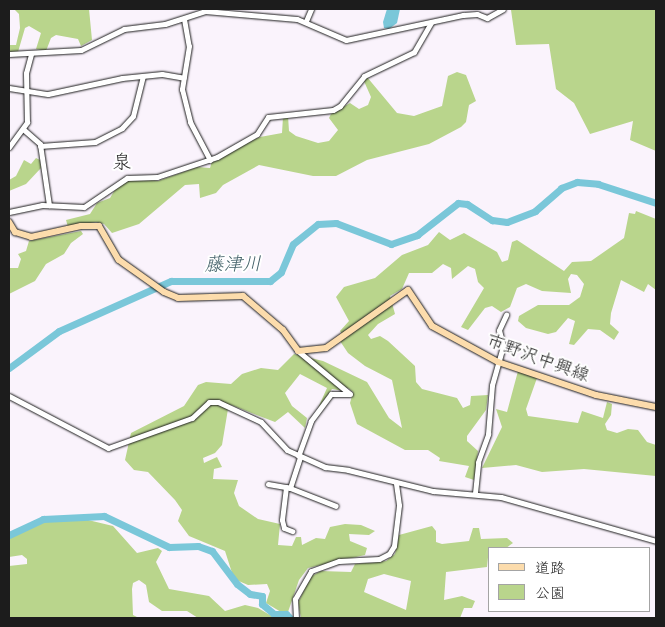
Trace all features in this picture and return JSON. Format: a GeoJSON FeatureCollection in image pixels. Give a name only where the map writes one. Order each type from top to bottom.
{"type":"FeatureCollection","features":[{"type":"Feature","properties":{"kind":"main road"},"geometry":{"type":"LineString","coordinates":[[9,222],[14,232],[31,237],[99,226],[120,260],[164,292],[178,298],[243,296],[283,330],[298,351]]}},
{"type":"Feature","properties":{"kind":"main road","name":"市野沢中興線"},"geometry":{"type":"LineString","coordinates":[[298,351],[326,348],[408,290],[432,326],[498,362],[596,395],[656,407]]}},
{"type":"Feature","properties":{"kind":"street"},"geometry":{"type":"LineString","coordinates":[[306,21],[311,9]]}},
{"type":"Feature","properties":{"kind":"street"},"geometry":{"type":"LineString","coordinates":[[9,54],[81,50],[124,29],[184,19],[199,12],[218,11],[306,21],[329,35],[346,40],[431,22],[463,12],[487,18],[503,9]]}},
{"type":"Feature","properties":{"kind":"street"},"geometry":{"type":"LineString","coordinates":[[184,19],[188,46],[182,89],[190,122],[210,160]]}},
{"type":"Feature","properties":{"kind":"street"},"geometry":{"type":"LineString","coordinates":[[9,212],[49,205],[84,207],[127,178],[157,177],[210,160],[257,134],[268,117],[337,108],[364,76],[414,52],[431,22]]}},
{"type":"Feature","properties":{"kind":"street"},"geometry":{"type":"LineString","coordinates":[[9,146],[23,129],[28,116],[26,92],[31,54]]}},
{"type":"Feature","properties":{"kind":"street"},"geometry":{"type":"LineString","coordinates":[[9,88],[26,92],[55,94],[122,78],[162,74],[184,78]]}},
{"type":"Feature","properties":{"kind":"street"},"geometry":{"type":"LineString","coordinates":[[40,146],[95,142],[122,128],[133,116],[143,76]]}},
{"type":"Feature","properties":{"kind":"street"},"geometry":{"type":"LineString","coordinates":[[23,129],[40,146],[49,205]]}},
{"type":"Feature","properties":{"kind":"street"},"geometry":{"type":"LineString","coordinates":[[475,493],[498,362],[503,346],[499,330],[506,315]]}},
{"type":"Feature","properties":{"kind":"street"},"geometry":{"type":"LineString","coordinates":[[292,531],[284,528],[282,520],[288,488],[311,421],[331,394],[350,394],[298,351]]}},
{"type":"Feature","properties":{"kind":"street"},"geometry":{"type":"LineString","coordinates":[[9,396],[108,448],[192,418],[209,402],[218,402],[261,422],[282,446],[299,456],[325,467],[348,470],[433,491],[475,493],[501,497],[656,541]]}},
{"type":"Feature","properties":{"kind":"street"},"geometry":{"type":"LineString","coordinates":[[296,618],[295,599],[311,571],[339,562],[379,559],[389,554],[394,546],[399,505],[396,483]]}},
{"type":"Feature","properties":{"kind":"street"},"geometry":{"type":"LineString","coordinates":[[268,484],[288,488],[336,506]]}},
{"type":"Feature","properties":{"kind":"green space"},"geometry":{"type":"Polygon","coordinates":[[[14,9],[89,9],[92,40],[81,46],[78,39],[56,35],[51,38],[46,51],[36,49],[41,33],[29,26],[25,28],[18,52],[9,52],[9,45],[16,45],[20,28],[19,14],[14,9]]]}},
{"type":"Feature","properties":{"kind":"green space"},"geometry":{"type":"Polygon","coordinates":[[[656,9],[656,151],[630,140],[633,121],[590,134],[574,103],[556,89],[549,44],[516,45],[511,10],[656,9]]]}},
{"type":"Feature","properties":{"kind":"green space"},"geometry":{"type":"Polygon","coordinates":[[[457,72],[466,75],[476,101],[469,105],[466,122],[461,127],[429,144],[367,160],[336,176],[313,176],[259,165],[223,185],[216,193],[200,198],[199,184],[185,185],[139,224],[112,233],[104,224],[96,222],[68,227],[66,220],[90,214],[97,203],[110,198],[119,183],[139,178],[158,181],[197,167],[210,168],[212,161],[227,151],[260,137],[282,133],[283,117],[288,116],[289,131],[296,136],[318,143],[329,141],[338,130],[329,118],[331,114],[350,103],[359,109],[368,105],[371,97],[363,79],[367,77],[397,113],[414,116],[442,106],[448,76],[457,72]]]}},
{"type":"Feature","properties":{"kind":"green space"},"geometry":{"type":"Polygon","coordinates":[[[36,158],[40,160],[41,168],[26,184],[9,191],[9,180],[16,176],[24,160],[31,164],[36,158]]]}},
{"type":"Feature","properties":{"kind":"green space"},"geometry":{"type":"Polygon","coordinates":[[[636,211],[656,219],[656,290],[648,284],[644,292],[621,280],[611,313],[610,324],[619,332],[614,340],[600,330],[588,329],[574,345],[569,344],[575,321],[568,318],[556,332],[548,334],[526,328],[518,321],[519,316],[538,305],[569,305],[580,297],[584,284],[577,275],[571,274],[568,279],[571,293],[542,291],[526,284],[517,288],[510,307],[501,312],[492,306],[485,308],[468,330],[461,327],[484,288],[478,282],[475,269],[468,266],[452,279],[451,268],[443,264],[432,273],[409,273],[402,289],[390,296],[395,314],[378,324],[368,335],[371,339],[380,336],[415,366],[416,382],[422,389],[457,398],[463,408],[470,405],[471,396],[488,395],[486,410],[467,436],[467,441],[478,451],[474,480],[465,477],[469,466],[439,461],[440,458],[428,450],[405,450],[357,424],[350,403],[353,392],[348,388],[344,391],[332,389],[318,408],[327,388],[300,374],[285,393],[292,406],[307,418],[305,428],[288,412],[275,422],[231,405],[228,409],[222,445],[215,453],[203,458],[204,463],[217,457],[222,467],[214,469],[213,479],[238,480],[234,493],[239,506],[258,519],[280,524],[278,545],[292,546],[296,537],[301,537],[302,545],[316,538],[325,539],[330,527],[345,524],[361,525],[375,531],[369,535],[349,534],[350,541],[367,548],[365,555],[308,568],[299,580],[288,612],[281,612],[266,603],[270,591],[267,584],[248,585],[234,579],[225,551],[189,536],[178,521],[182,510],[175,500],[148,472],[134,470],[125,460],[131,433],[184,406],[198,385],[206,382],[231,384],[242,374],[261,368],[278,370],[294,354],[323,361],[367,382],[389,418],[402,428],[392,380],[365,366],[348,353],[340,341],[344,337],[340,331],[349,321],[336,297],[344,287],[375,278],[402,255],[428,245],[439,232],[450,240],[464,233],[497,252],[502,262],[508,260],[512,242],[517,240],[564,271],[572,262],[591,261],[624,238],[629,213],[635,214],[636,211]]]}},
{"type":"Feature","properties":{"kind":"green space"},"geometry":{"type":"Polygon","coordinates":[[[81,231],[83,234],[71,243],[64,254],[46,264],[35,281],[9,294],[9,268],[18,268],[21,259],[18,254],[26,251],[29,241],[81,231]]]}},
{"type":"Feature","properties":{"kind":"green space"},"geometry":{"type":"Polygon","coordinates":[[[518,371],[537,378],[526,409],[528,416],[578,423],[582,411],[603,418],[607,402],[612,404],[611,415],[605,424],[607,430],[617,433],[628,429],[638,430],[647,442],[656,445],[656,476],[584,469],[542,472],[516,465],[482,468],[502,427],[496,409],[507,412],[518,371]]]}},
{"type":"Feature","properties":{"kind":"green space"},"geometry":{"type":"Polygon","coordinates":[[[88,520],[113,526],[137,553],[158,548],[162,551],[156,562],[169,589],[209,596],[225,611],[245,605],[258,608],[275,618],[198,618],[187,611],[162,611],[149,602],[146,585],[139,580],[133,583],[132,589],[133,615],[139,618],[10,618],[9,566],[27,564],[27,559],[22,555],[9,557],[9,535],[43,521],[88,520]]]}},
{"type":"Feature","properties":{"kind":"green space"},"geometry":{"type":"Polygon","coordinates":[[[432,526],[436,531],[436,542],[442,544],[469,541],[473,528],[479,528],[481,539],[507,538],[513,543],[507,547],[488,547],[487,567],[446,572],[444,600],[462,596],[475,601],[472,608],[464,608],[460,618],[301,618],[298,603],[310,577],[321,571],[351,572],[355,564],[386,561],[395,554],[399,535],[432,526]],[[384,574],[368,579],[364,592],[406,610],[411,581],[384,574]]]}},
{"type":"Feature","properties":{"kind":"water"},"geometry":{"type":"Polygon","coordinates":[[[387,9],[400,9],[397,23],[389,29],[384,28],[383,22],[387,9]]]}},
{"type":"Feature","properties":{"kind":"waterway","name":"藤津川"},"geometry":{"type":"LineString","coordinates":[[9,368],[59,331],[171,281],[270,281],[281,272],[293,244],[318,224],[336,223],[391,244],[417,235],[458,203],[467,204],[492,220],[507,222],[535,211],[561,188],[577,182],[598,184],[656,203]]}},
{"type":"Feature","properties":{"kind":"waterway"},"geometry":{"type":"LineString","coordinates":[[9,535],[43,519],[104,516],[169,547],[198,546],[212,551],[237,584],[250,594],[262,596],[262,604],[274,614],[286,614],[290,618]]}},
{"type":"Feature","properties":{"kind":"district","name":"泉"},"geometry":{"type":"Point","coordinates":[122,162]}}]}
